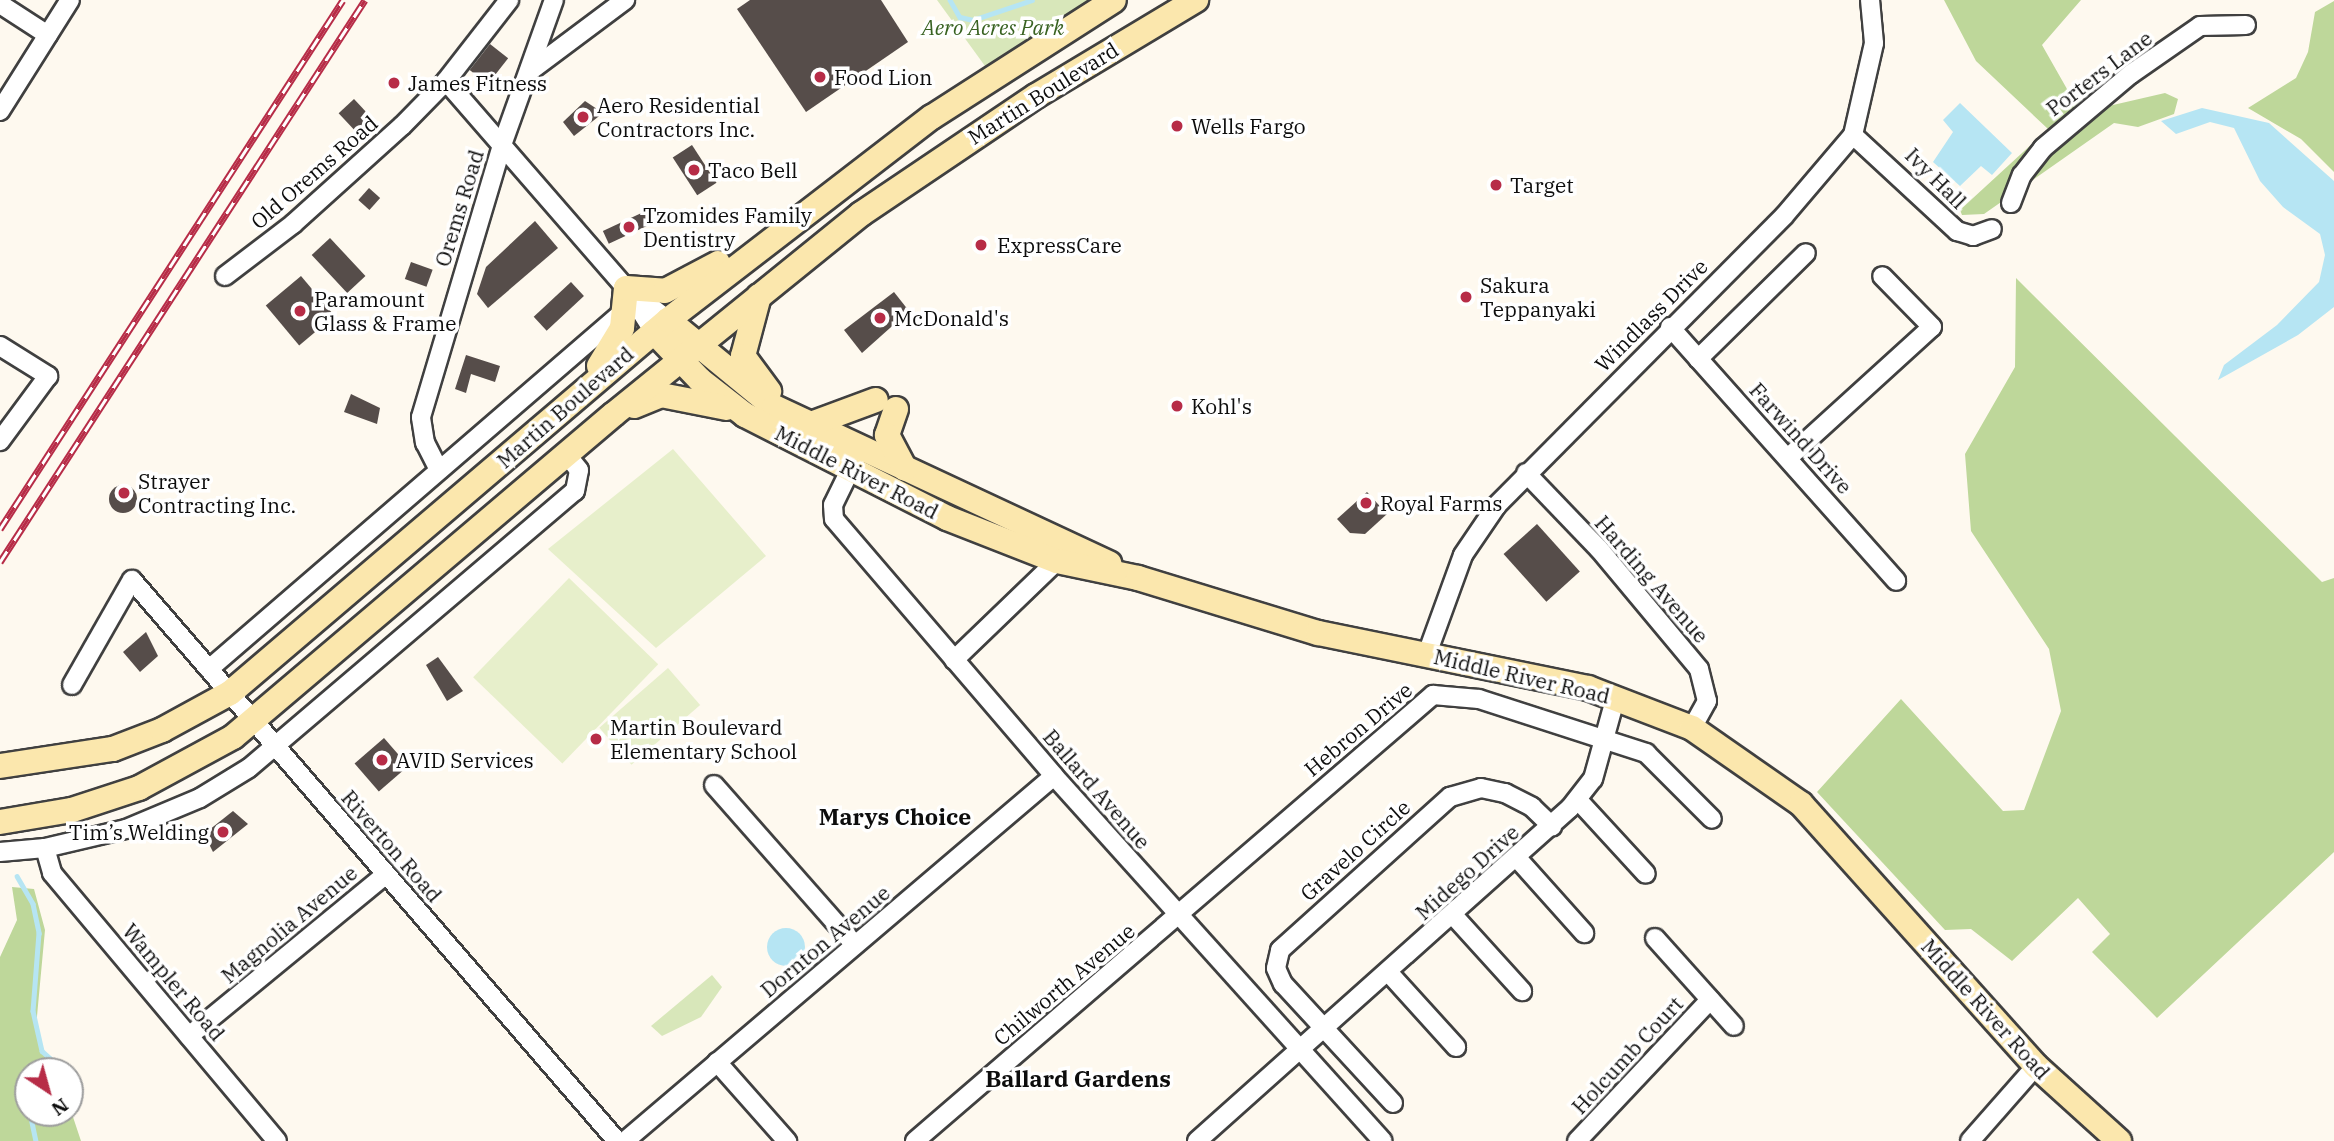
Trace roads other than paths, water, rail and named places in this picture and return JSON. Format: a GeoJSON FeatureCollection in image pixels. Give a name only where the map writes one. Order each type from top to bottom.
{"type":"FeatureCollection","features":[{"type":"Feature","properties":{"kind":"main road","name":"Martin Boulevard"},"geometry":{"type":"LineString","coordinates":[[0,766],[113,748],[162,730],[230,693],[591,382],[845,181],[932,117],[1114,0]]}},
{"type":"Feature","properties":{"kind":"main road","name":"Martin Boulevard"},"geometry":{"type":"LineString","coordinates":[[0,822],[72,810],[138,788],[204,757],[254,722],[573,462],[614,414],[689,352],[921,170],[1196,0]]}},
{"type":"Feature","properties":{"kind":"main road"},"geometry":{"type":"LineString","coordinates":[[591,382],[616,343],[625,299],[679,286],[845,181]]}},
{"type":"Feature","properties":{"kind":"main road"},"geometry":{"type":"LineString","coordinates":[[759,296],[743,356],[765,387],[811,424],[886,404],[887,435],[905,469]]}},
{"type":"Feature","properties":{"kind":"main road","name":"Middle River Road"},"geometry":{"type":"LineString","coordinates":[[661,326],[689,352],[745,415],[855,459],[905,469],[1138,578]]}},
{"type":"Feature","properties":{"kind":"main road","name":"Middle River Road"},"geometry":{"type":"LineString","coordinates":[[689,352],[744,387],[811,424],[855,459],[947,518],[1057,561],[1138,578],[1262,619],[1616,696],[1692,728],[1801,804],[2036,1066],[2119,1141]]}},
{"type":"Feature","properties":{"kind":"main road"},"geometry":{"type":"LineString","coordinates":[[614,414],[661,395],[745,415]]}},
{"type":"Feature","properties":{"kind":"street"},"geometry":{"type":"LineString","coordinates":[[0,111],[69,0]]}},
{"type":"Feature","properties":{"kind":"street","name":"Old Orems Road"},"geometry":{"type":"LineString","coordinates":[[225,276],[293,224],[446,81],[509,0]]}},
{"type":"Feature","properties":{"kind":"street","name":"Orems Road"},"geometry":{"type":"LineString","coordinates":[[439,470],[425,443],[421,417],[502,145],[554,0]]}},
{"type":"Feature","properties":{"kind":"street","name":"Windlass Drive"},"geometry":{"type":"LineString","coordinates":[[1427,654],[1463,555],[1526,473],[1784,216],[1853,135],[1874,44],[1870,0]]}},
{"type":"Feature","properties":{"kind":"street"},"geometry":{"type":"LineString","coordinates":[[530,72],[612,3]]}},
{"type":"Feature","properties":{"kind":"street"},"geometry":{"type":"LineString","coordinates":[[0,4],[48,35]]}},
{"type":"Feature","properties":{"kind":"street","name":"Porters Lane"},"geometry":{"type":"LineString","coordinates":[[2011,204],[2022,175],[2043,148],[2131,74],[2200,26],[2246,25]]}},
{"type":"Feature","properties":{"kind":"street","name":"Middle River Road"},"geometry":{"type":"LineString","coordinates":[[446,81],[502,145],[625,299],[661,326]]}},
{"type":"Feature","properties":{"kind":"street","name":"Ivy Hall"},"geometry":{"type":"LineString","coordinates":[[1853,135],[1957,231],[1973,236],[1992,229]]}},
{"type":"Feature","properties":{"kind":"street"},"geometry":{"type":"LineString","coordinates":[[1698,359],[1806,253]]}},
{"type":"Feature","properties":{"kind":"street"},"geometry":{"type":"LineString","coordinates":[[1789,457],[1932,327],[1882,276]]}},
{"type":"Feature","properties":{"kind":"street","name":"Martin Boulevard"},"geometry":{"type":"LineString","coordinates":[[209,669],[439,470],[625,299]]}},
{"type":"Feature","properties":{"kind":"street","name":"Farwind Drive"},"geometry":{"type":"LineString","coordinates":[[1670,327],[1789,457],[1896,581]]}},
{"type":"Feature","properties":{"kind":"street"},"geometry":{"type":"LineString","coordinates":[[0,346],[48,376],[0,442]]}},
{"type":"Feature","properties":{"kind":"street","name":"Ballard Avenue"},"geometry":{"type":"LineString","coordinates":[[855,459],[833,505],[834,519],[1054,776],[1383,1141]]}},
{"type":"Feature","properties":{"kind":"street","name":"Martin Boulevard"},"geometry":{"type":"LineString","coordinates":[[0,852],[45,848],[153,820],[225,783],[277,748],[575,491],[573,462]]}},
{"type":"Feature","properties":{"kind":"street","name":"Harding Avenue"},"geometry":{"type":"LineString","coordinates":[[1526,473],[1598,549],[1699,669],[1707,701],[1692,728]]}},
{"type":"Feature","properties":{"kind":"street"},"geometry":{"type":"LineString","coordinates":[[954,660],[1057,561]]}},
{"type":"Feature","properties":{"kind":"street","name":"Riverton Road"},"geometry":{"type":"LineString","coordinates":[[72,685],[132,580],[617,1141]]}},
{"type":"Feature","properties":{"kind":"street","name":"Hebron Drive"},"geometry":{"type":"LineString","coordinates":[[1179,916],[1433,695],[1479,699],[1605,737],[1654,758],[1712,819]]}},
{"type":"Feature","properties":{"kind":"street","name":"Midego Drive"},"geometry":{"type":"LineString","coordinates":[[1197,1141],[1326,1030],[1578,800],[1593,779],[1616,696]]}},
{"type":"Feature","properties":{"kind":"street","name":"Dornton Avenue"},"geometry":{"type":"LineString","coordinates":[[625,1141],[1054,776]]}},
{"type":"Feature","properties":{"kind":"street"},"geometry":{"type":"LineString","coordinates":[[714,785],[855,945]]}},
{"type":"Feature","properties":{"kind":"street","name":"Gravelo Circle"},"geometry":{"type":"LineString","coordinates":[[1326,1030],[1283,984],[1276,961],[1331,902],[1438,806],[1469,790],[1492,789],[1518,798],[1552,826]]}},
{"type":"Feature","properties":{"kind":"street"},"geometry":{"type":"LineString","coordinates":[[1578,800],[1646,873]]}},
{"type":"Feature","properties":{"kind":"street","name":"Wampler Road"},"geometry":{"type":"LineString","coordinates":[[45,848],[52,873],[277,1141]]}},
{"type":"Feature","properties":{"kind":"street"},"geometry":{"type":"LineString","coordinates":[[1517,858],[1584,933]]}},
{"type":"Feature","properties":{"kind":"street","name":"Magnolia Avenue"},"geometry":{"type":"LineString","coordinates":[[189,1036],[386,874]]}},
{"type":"Feature","properties":{"kind":"street"},"geometry":{"type":"LineString","coordinates":[[1453,915],[1522,991]]}},
{"type":"Feature","properties":{"kind":"street","name":"Chilworth Avenue"},"geometry":{"type":"LineString","coordinates":[[915,1141],[1179,916]]}},
{"type":"Feature","properties":{"kind":"street","name":"Holcumb Court"},"geometry":{"type":"LineString","coordinates":[[1655,939],[1734,1026]]}},
{"type":"Feature","properties":{"kind":"street"},"geometry":{"type":"LineString","coordinates":[[1389,973],[1456,1047]]}},
{"type":"Feature","properties":{"kind":"street","name":"Holcumb Court"},"geometry":{"type":"LineString","coordinates":[[1577,1141],[1710,1000]]}},
{"type":"Feature","properties":{"kind":"street"},"geometry":{"type":"LineString","coordinates":[[1326,1030],[1393,1103]]}},
{"type":"Feature","properties":{"kind":"street"},"geometry":{"type":"LineString","coordinates":[[716,1062],[787,1141]]}},
{"type":"Feature","properties":{"kind":"street"},"geometry":{"type":"LineString","coordinates":[[1970,1141],[2036,1066]]}},
{"type":"Feature","properties":{"kind":"water"},"geometry":{"type":"Polygon","coordinates":[[[1960,103],[2012,153],[1992,175],[1981,166],[1960,186],[1933,162],[1953,132],[1943,120],[1960,103]]]}},
{"type":"Feature","properties":{"kind":"water"},"geometry":{"type":"Polygon","coordinates":[[[2202,108],[2269,123],[2334,181],[2334,307],[2298,335],[2218,380],[2224,365],[2277,325],[2319,282],[2325,255],[2320,234],[2283,207],[2260,181],[2234,128],[2210,122],[2176,134],[2161,121],[2202,108]]]}},
{"type":"Feature","properties":{"kind":"water"},"geometry":{"type":"Polygon","coordinates":[[[786,928],[799,934],[805,947],[799,960],[786,966],[773,960],[767,947],[773,934],[786,928]]]}},
{"type":"Feature","properties":{"kind":"waterway"},"geometry":{"type":"LineString","coordinates":[[950,0],[960,17],[973,20],[1032,0]]}},
{"type":"Feature","properties":{"kind":"waterway"},"geometry":{"type":"LineString","coordinates":[[17,876],[33,904],[39,933],[33,1011],[42,1051],[49,1057]]}},
{"type":"Feature","properties":{"kind":"waterway"},"geometry":{"type":"LineString","coordinates":[[33,1127],[36,1141]]}},
{"type":"Feature","properties":{"kind":"railway"},"geometry":{"type":"LineString","coordinates":[[0,529],[343,0]]}},
{"type":"Feature","properties":{"kind":"railway"},"geometry":{"type":"LineString","coordinates":[[0,562],[365,0]]}},
{"type":"Feature","properties":{"kind":"place","name":"Food Lion"},"geometry":{"type":"Point","coordinates":[820,77]}},
{"type":"Feature","properties":{"kind":"place","name":"James Fitness"},"geometry":{"type":"Point","coordinates":[394,83]}},
{"type":"Feature","properties":{"kind":"place","name":"Aero Residential Contractors Inc."},"geometry":{"type":"Point","coordinates":[583,117]}},
{"type":"Feature","properties":{"kind":"place","name":"Wells Fargo"},"geometry":{"type":"Point","coordinates":[1177,126]}},
{"type":"Feature","properties":{"kind":"place","name":"Taco Bell"},"geometry":{"type":"Point","coordinates":[694,170]}},
{"type":"Feature","properties":{"kind":"place","name":"Target"},"geometry":{"type":"Point","coordinates":[1496,185]}},
{"type":"Feature","properties":{"kind":"place","name":"Tzomides Family Dentistry"},"geometry":{"type":"Point","coordinates":[629,227]}},
{"type":"Feature","properties":{"kind":"place","name":"ExpressCare"},"geometry":{"type":"Point","coordinates":[981,245]}},
{"type":"Feature","properties":{"kind":"place","name":"Sakura Teppanyaki"},"geometry":{"type":"Point","coordinates":[1466,297]}},
{"type":"Feature","properties":{"kind":"place","name":"Paramount Glass & Frame"},"geometry":{"type":"Point","coordinates":[300,311]}},
{"type":"Feature","properties":{"kind":"place","name":"McDonald's"},"geometry":{"type":"Point","coordinates":[880,318]}},
{"type":"Feature","properties":{"kind":"place","name":"Kohl's"},"geometry":{"type":"Point","coordinates":[1177,406]}},
{"type":"Feature","properties":{"kind":"place","name":"Strayer Contracting Inc."},"geometry":{"type":"Point","coordinates":[124,493]}},
{"type":"Feature","properties":{"kind":"place","name":"Royal Farms"},"geometry":{"type":"Point","coordinates":[1366,503]}},
{"type":"Feature","properties":{"kind":"place","name":"Martin Boulevard Elementary School"},"geometry":{"type":"Point","coordinates":[596,739]}},
{"type":"Feature","properties":{"kind":"place","name":"AVID Services"},"geometry":{"type":"Point","coordinates":[382,760]}},
{"type":"Feature","properties":{"kind":"place","name":"Tim’s Welding"},"geometry":{"type":"Point","coordinates":[223,832]}},
{"type":"Feature","properties":{"kind":"district","name":"Marys Choice"},"geometry":{"type":"Point","coordinates":[895,816]}},
{"type":"Feature","properties":{"kind":"district","name":"Ballard Gardens"},"geometry":{"type":"Point","coordinates":[1078,1078]}},
{"type":"Feature","properties":{"kind":"park label","name":"Aero Acres Park"},"geometry":{"type":"Point","coordinates":[993,27]}}]}
